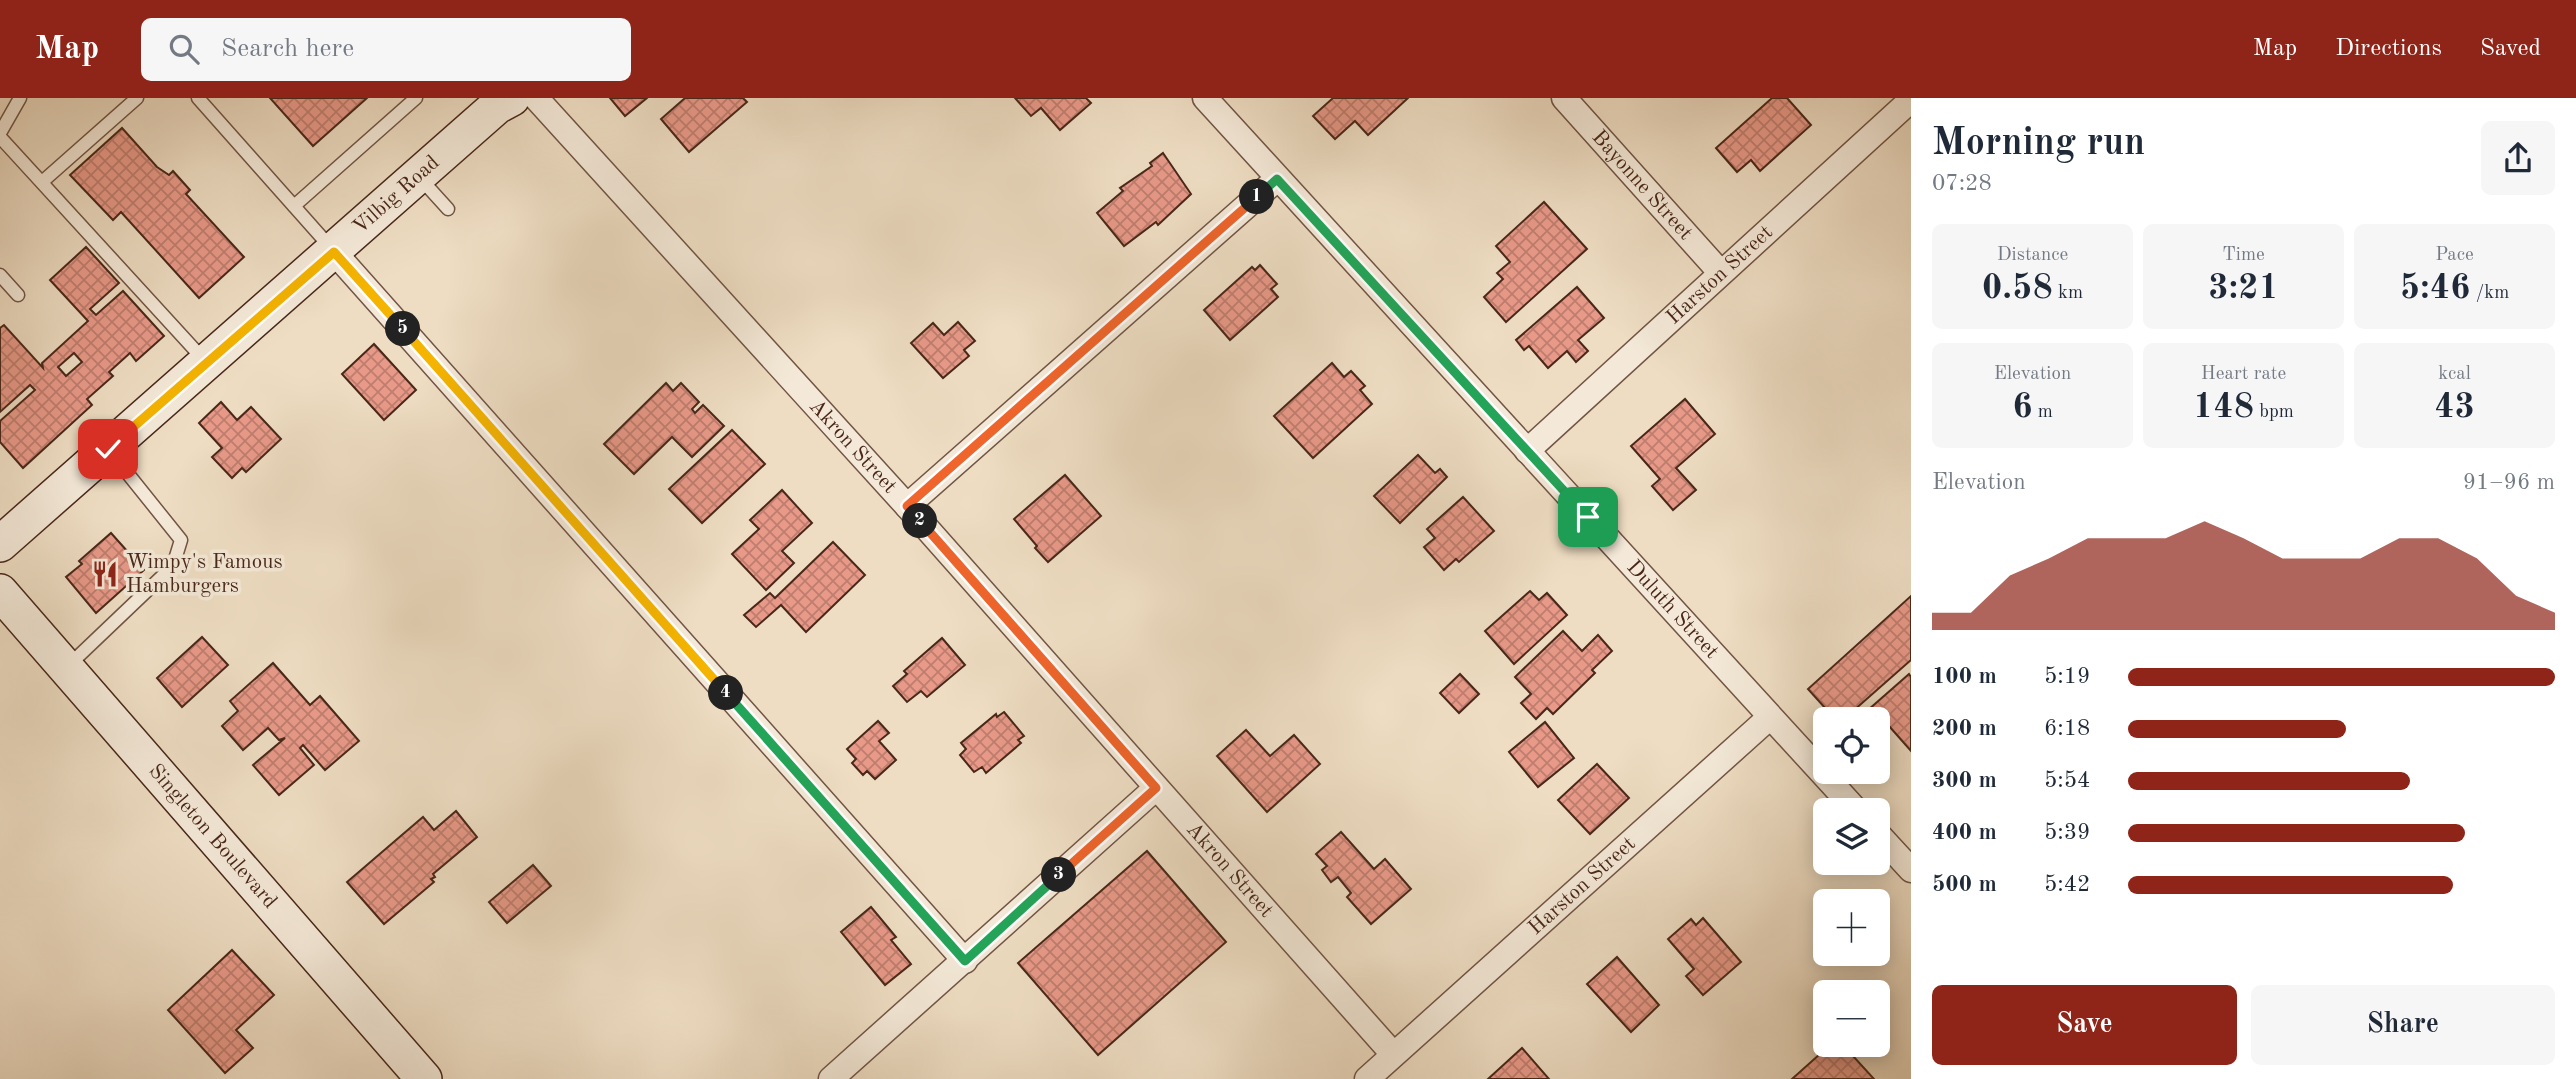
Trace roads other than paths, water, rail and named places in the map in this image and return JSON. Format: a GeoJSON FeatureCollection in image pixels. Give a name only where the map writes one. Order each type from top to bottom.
{"type":"FeatureCollection","features":[{"type":"Feature","properties":{"kind":"street","name":"Akron Street"},"geometry":{"type":"LineString","coordinates":[[536,98],[907,506],[1393,1054]]}},
{"type":"Feature","properties":{"kind":"street","name":"Duluth Street"},"geometry":{"type":"LineString","coordinates":[[1205,98],[1845,798]]}},
{"type":"Feature","properties":{"kind":"street","name":"Bayonne Street"},"geometry":{"type":"LineString","coordinates":[[1564,98],[1720,272]]}},
{"type":"Feature","properties":{"kind":"street","name":"Harston Street"},"geometry":{"type":"LineString","coordinates":[[1527,451],[1911,100]]}},
{"type":"Feature","properties":{"kind":"street","name":"Vilbig Road"},"geometry":{"type":"LineString","coordinates":[[0,544],[334,252],[500,101]]}},
{"type":"Feature","properties":{"kind":"street"},"geometry":{"type":"LineString","coordinates":[[907,506],[1277,179]]}},
{"type":"Feature","properties":{"kind":"street"},"geometry":{"type":"LineString","coordinates":[[334,252],[965,961]]}},
{"type":"Feature","properties":{"kind":"street","name":"Singleton Boulevard"},"geometry":{"type":"LineString","coordinates":[[0,592],[425,1079]]}},
{"type":"Feature","properties":{"kind":"street","name":"Harston Street"},"geometry":{"type":"LineString","coordinates":[[1393,1054],[1770,717]]}},
{"type":"Feature","properties":{"kind":"street"},"geometry":{"type":"LineString","coordinates":[[831,1079],[1156,788]]}},
{"type":"Feature","properties":{"kind":"street"},"geometry":{"type":"LineString","coordinates":[[1890,847],[1911,870]]}},
{"type":"Feature","properties":{"kind":"street"},"geometry":{"type":"LineString","coordinates":[[1367,1079],[1393,1054]]}},
{"type":"Feature","properties":{"kind":"lane"},"geometry":{"type":"LineString","coordinates":[[20,98],[0,135],[206,363]]}},
{"type":"Feature","properties":{"kind":"lane"},"geometry":{"type":"LineString","coordinates":[[42,182],[137,98]]}},
{"type":"Feature","properties":{"kind":"lane"},"geometry":{"type":"LineString","coordinates":[[198,98],[334,252]]}},
{"type":"Feature","properties":{"kind":"lane"},"geometry":{"type":"LineString","coordinates":[[294,206],[416,98]]}},
{"type":"Feature","properties":{"kind":"lane"},"geometry":{"type":"LineString","coordinates":[[419,176],[448,209]]}},
{"type":"Feature","properties":{"kind":"lane"},"geometry":{"type":"LineString","coordinates":[[0,275],[18,295]]}},
{"type":"Feature","properties":{"kind":"lane"},"geometry":{"type":"LineString","coordinates":[[67,667],[173,566],[181,540],[108,449]]}},
{"type":"Feature","properties":{"kind":"place","name":"Wimpy's Famous Hamburgers"},"geometry":{"type":"Point","coordinates":[105,574]}}]}
